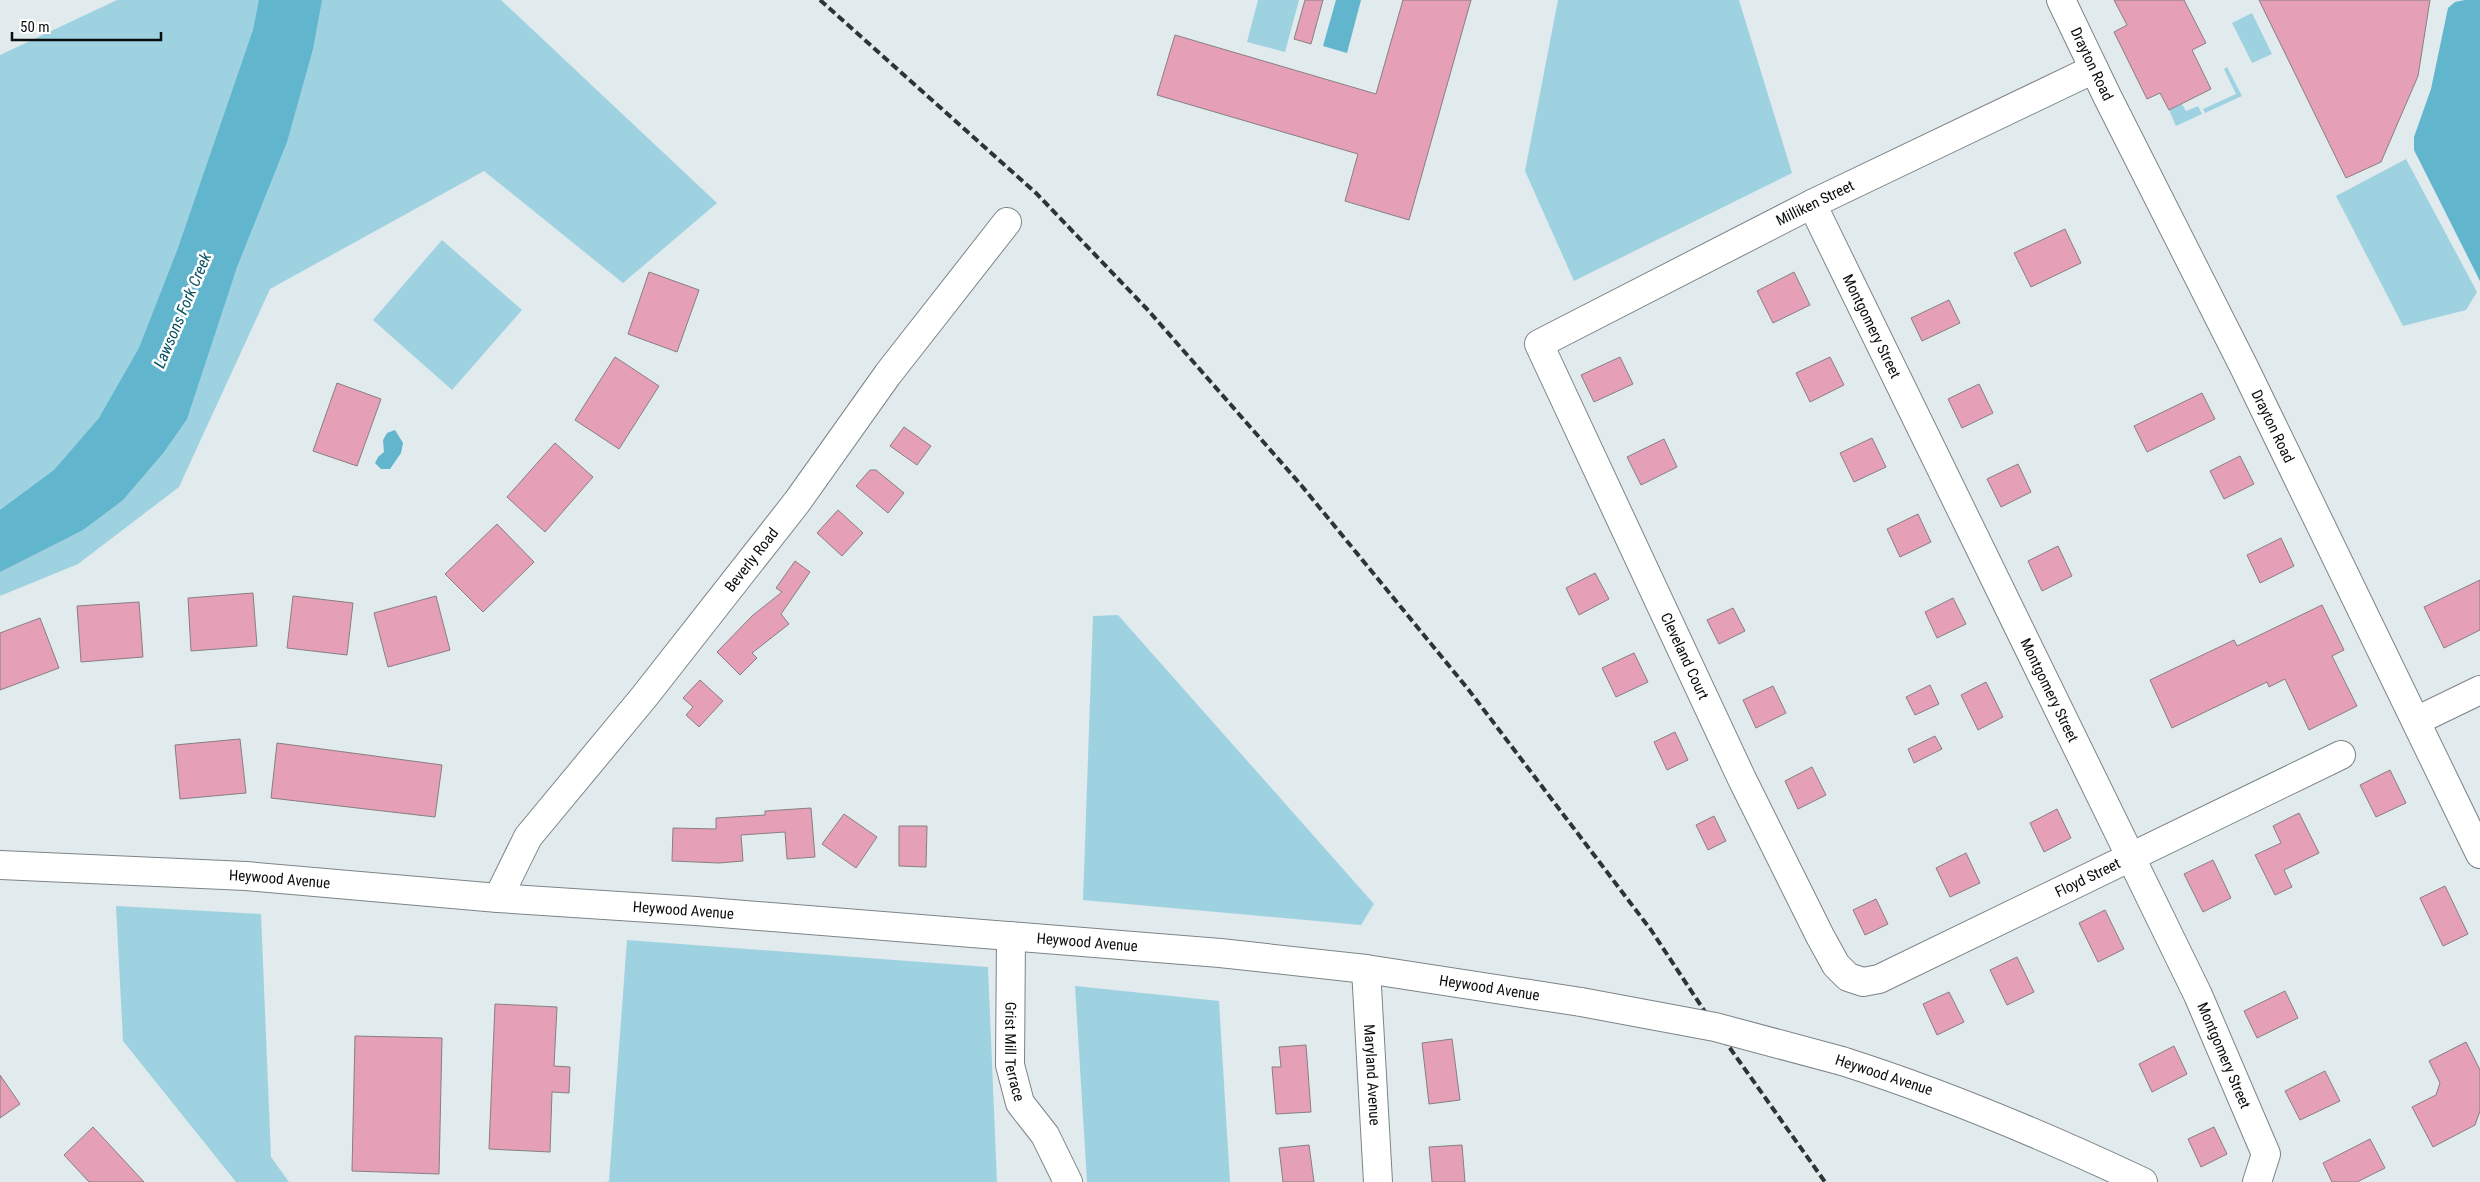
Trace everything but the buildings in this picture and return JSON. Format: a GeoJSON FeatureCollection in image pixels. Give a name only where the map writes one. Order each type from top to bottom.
{"type":"FeatureCollection","features":[{"type":"Feature","properties":{"kind":"street","name":"Drayton Road"},"geometry":{"type":"LineString","coordinates":[[2061,0],[2245,369],[2480,854]]}},
{"type":"Feature","properties":{"kind":"street","name":"Milliken Street"},"geometry":{"type":"LineString","coordinates":[[1539,344],[1812,204],[2094,69]]}},
{"type":"Feature","properties":{"kind":"street","name":"Montgomery Street"},"geometry":{"type":"LineString","coordinates":[[1812,204],[2198,995],[2266,1154],[2257,1182]]}},
{"type":"Feature","properties":{"kind":"street","name":"Beverly Road"},"geometry":{"type":"LineString","coordinates":[[498,898],[528,837],[650,690],[797,502],[888,374],[1007,222]]}},
{"type":"Feature","properties":{"kind":"street","name":"Cleveland Court"},"geometry":{"type":"LineString","coordinates":[[1539,344],[1742,779],[1836,965]]}},
{"type":"Feature","properties":{"kind":"street"},"geometry":{"type":"LineString","coordinates":[[2416,721],[2480,690]]}},
{"type":"Feature","properties":{"kind":"street","name":"Floyd Street"},"geometry":{"type":"LineString","coordinates":[[1836,965],[1841,972],[1855,980],[1871,981],[1879,979],[2340,755]]}},
{"type":"Feature","properties":{"kind":"street","name":"Heywood Avenue"},"geometry":{"type":"LineString","coordinates":[[0,865],[246,876],[498,898],[696,911],[1220,953],[1366,969],[1580,1002],[1715,1026],[1842,1061],[1967,1104],[2069,1147],[2143,1182]]}},
{"type":"Feature","properties":{"kind":"street","name":"Grist Mill Terrace"},"geometry":{"type":"LineString","coordinates":[[1011,936],[1010,1065],[1020,1103],[1045,1135],[1068,1182]]}},
{"type":"Feature","properties":{"kind":"street","name":"Maryland Avenue"},"geometry":{"type":"LineString","coordinates":[[1366,969],[1378,1182]]}},
{"type":"Feature","properties":{"kind":"shaded area"},"geometry":{"type":"Polygon","coordinates":[[[117,0],[501,0],[717,203],[623,283],[484,171],[270,289],[179,487],[78,564],[0,596],[0,55],[117,0]]]}},
{"type":"Feature","properties":{"kind":"shaded area"},"geometry":{"type":"Polygon","coordinates":[[[1258,0],[1299,0],[1285,52],[1247,42],[1258,0]]]}},
{"type":"Feature","properties":{"kind":"shaded area"},"geometry":{"type":"Polygon","coordinates":[[[1558,0],[1739,0],[1792,173],[1574,281],[1525,171],[1558,0]]]}},
{"type":"Feature","properties":{"kind":"shaded area"},"geometry":{"type":"Polygon","coordinates":[[[2252,13],[2272,54],[2252,63],[2232,23],[2252,13]]]}},
{"type":"Feature","properties":{"kind":"shaded area"},"geometry":{"type":"Polygon","coordinates":[[[2227,67],[2242,96],[2205,113],[2203,109],[2236,94],[2224,69],[2227,67]]]}},
{"type":"Feature","properties":{"kind":"shaded area"},"geometry":{"type":"Polygon","coordinates":[[[2182,104],[2186,111],[2198,106],[2202,114],[2176,126],[2169,110],[2182,104]]]}},
{"type":"Feature","properties":{"kind":"shaded area"},"geometry":{"type":"Polygon","coordinates":[[[2406,159],[2477,292],[2466,310],[2403,326],[2336,196],[2406,159]]]}},
{"type":"Feature","properties":{"kind":"shaded area"},"geometry":{"type":"Polygon","coordinates":[[[442,240],[522,310],[452,390],[373,320],[442,240]]]}},
{"type":"Feature","properties":{"kind":"shaded area"},"geometry":{"type":"Polygon","coordinates":[[[1118,615],[1374,904],[1361,925],[1083,900],[1093,616],[1118,615]]]}},
{"type":"Feature","properties":{"kind":"shaded area"},"geometry":{"type":"Polygon","coordinates":[[[116,906],[261,914],[271,1157],[289,1182],[236,1182],[123,1041],[116,906]]]}},
{"type":"Feature","properties":{"kind":"shaded area"},"geometry":{"type":"Polygon","coordinates":[[[627,940],[988,967],[997,1182],[606,1182],[609,1181],[627,940]]]}},
{"type":"Feature","properties":{"kind":"shaded area"},"geometry":{"type":"Polygon","coordinates":[[[1075,986],[1219,1001],[1230,1182],[1087,1182],[1075,986]]]}},
{"type":"Feature","properties":{"kind":"water","name":"Lawsons Fork Creek"},"geometry":{"type":"Polygon","coordinates":[[[259,0],[322,0],[313,49],[287,142],[237,267],[187,419],[164,452],[123,500],[83,530],[0,572],[0,510],[54,470],[99,418],[139,348],[178,248],[253,30],[259,0]]]}},
{"type":"Feature","properties":{"kind":"water"},"geometry":{"type":"Polygon","coordinates":[[[1336,0],[1361,0],[1347,53],[1323,46],[1336,0]]]}},
{"type":"Feature","properties":{"kind":"water"},"geometry":{"type":"Polygon","coordinates":[[[2480,0],[2480,281],[2414,150],[2414,137],[2431,89],[2448,8],[2455,2],[2480,0]]]}},
{"type":"Feature","properties":{"kind":"water"},"geometry":{"type":"Polygon","coordinates":[[[395,430],[403,443],[401,453],[390,469],[381,469],[375,463],[384,452],[383,440],[387,433],[395,430]]]}},
{"type":"Feature","properties":{"kind":"railway"},"geometry":{"type":"LineString","coordinates":[[820,0],[1036,193],[1147,309],[1301,485],[1468,689],[1651,930],[1715,1027],[1825,1182]]}}]}
